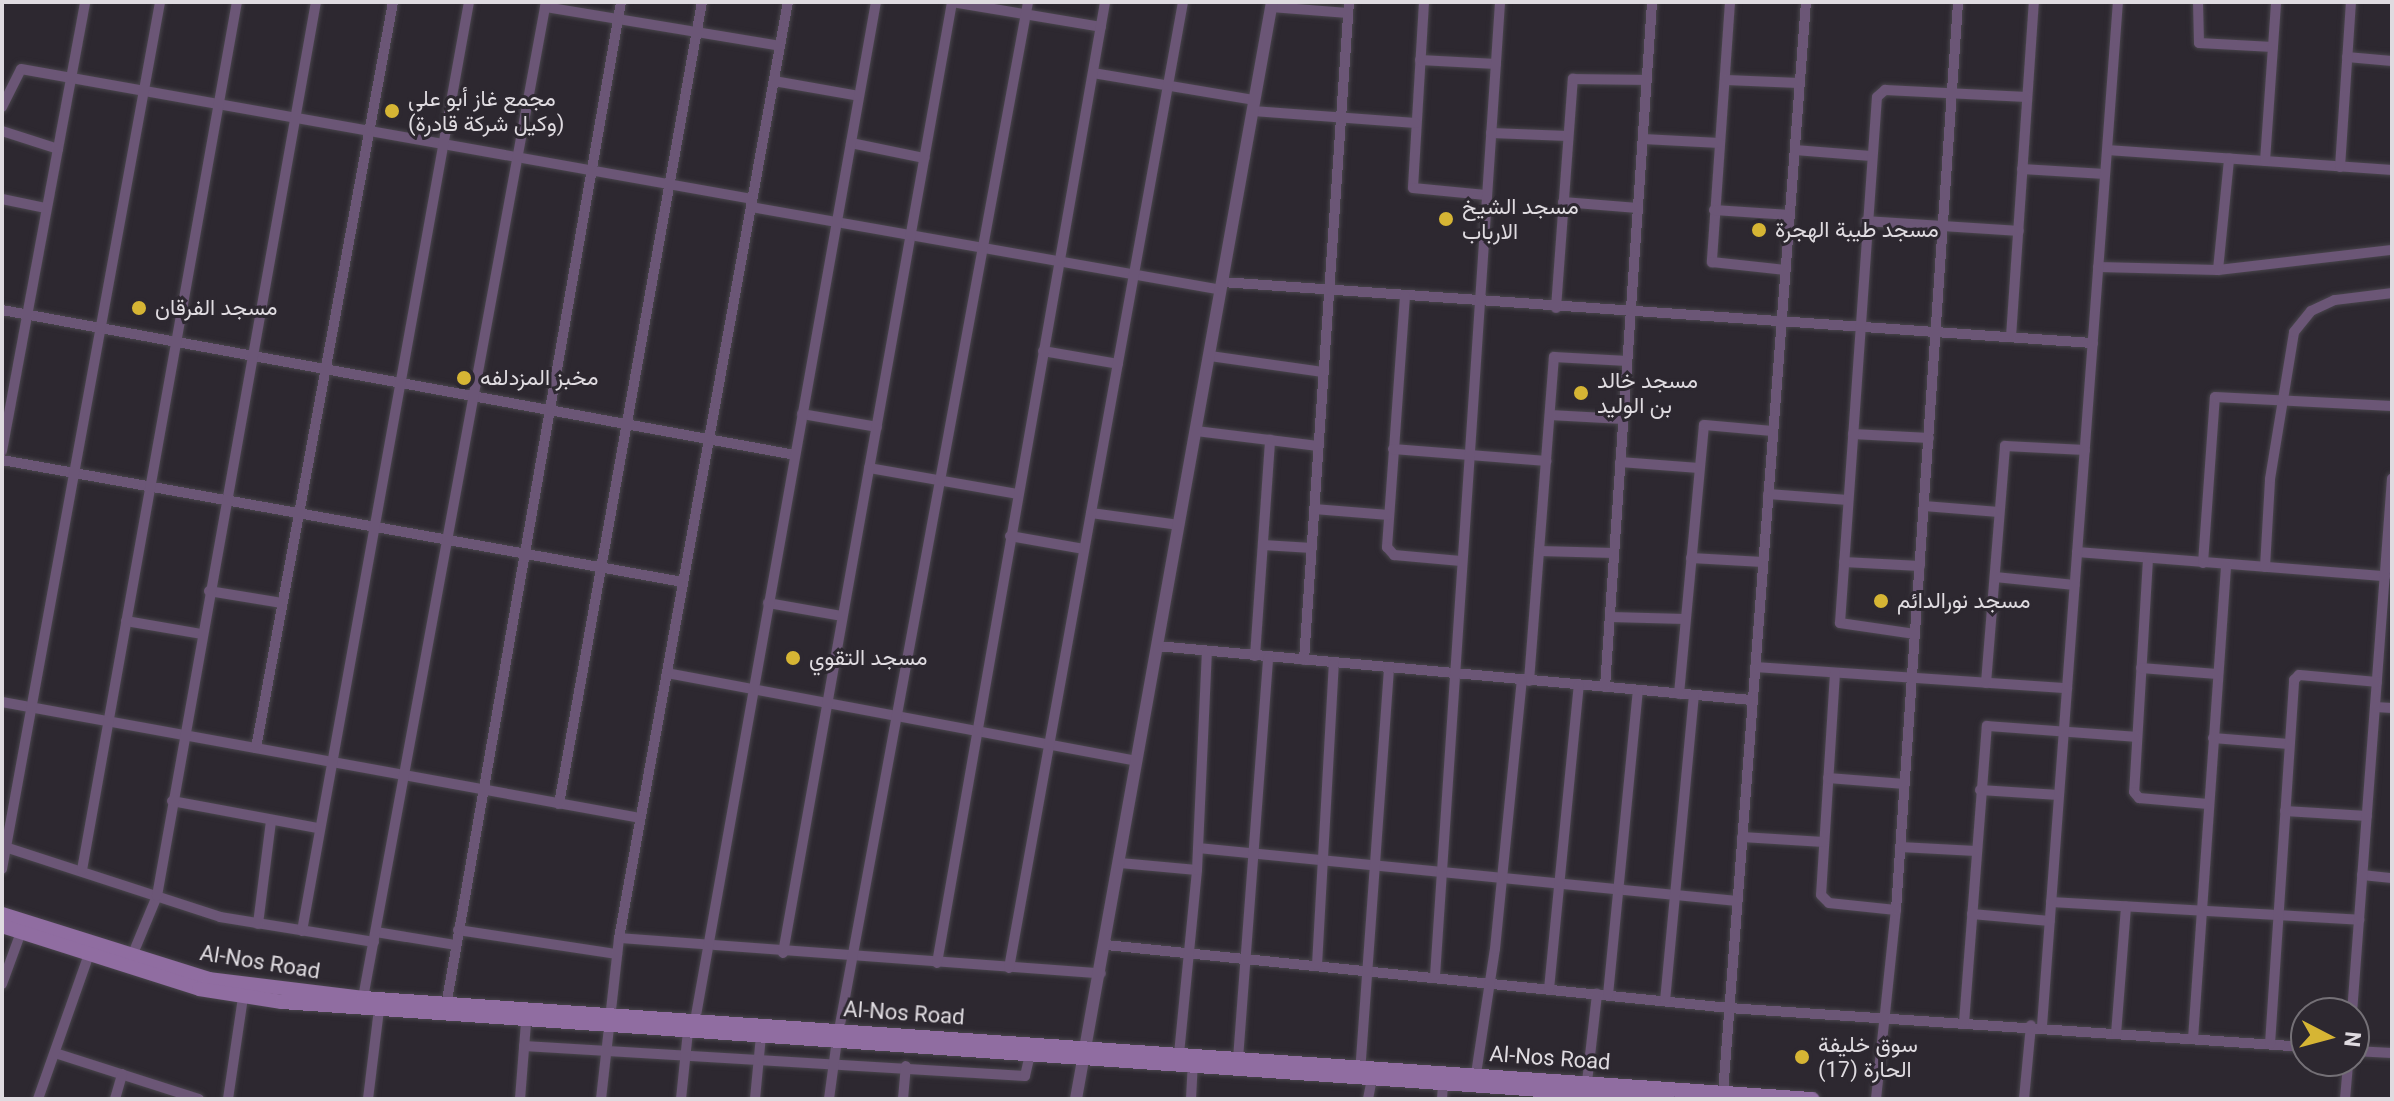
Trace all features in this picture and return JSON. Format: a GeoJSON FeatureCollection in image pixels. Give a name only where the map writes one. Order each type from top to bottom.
{"type":"FeatureCollection","features":[{"type":"Feature","properties":{"kind":"main road","name":"Al-Nos Road"},"geometry":{"type":"LineString","coordinates":[[2,914],[132,956],[236,984],[363,998],[692,1026],[1238,1059],[1364,1074],[1442,1091],[1501,1081],[1587,1082],[1812,1099]]}},
{"type":"Feature","properties":{"kind":"main road","name":"Al-Nos Road"},"geometry":{"type":"LineString","coordinates":[[2,926],[168,981],[243,998],[526,1022],[606,1020]]}},
{"type":"Feature","properties":{"kind":"main road","name":"Al-Nos Road"},"geometry":{"type":"LineString","coordinates":[[692,1026],[761,1036],[838,1035],[976,1051],[1030,1054],[1083,1052],[1193,1066],[1364,1074],[1476,1074],[1501,1081],[1669,1099]]}},
{"type":"Feature","properties":{"kind":"street"},"geometry":{"type":"LineString","coordinates":[[2,451],[85,2]]}},
{"type":"Feature","properties":{"kind":"street"},"geometry":{"type":"LineString","coordinates":[[2,869],[160,2]]}},
{"type":"Feature","properties":{"kind":"street"},"geometry":{"type":"LineString","coordinates":[[82,870],[237,2]]}},
{"type":"Feature","properties":{"kind":"street"},"geometry":{"type":"LineString","coordinates":[[132,956],[157,896],[183,735],[316,2]]}},
{"type":"Feature","properties":{"kind":"street"},"geometry":{"type":"LineString","coordinates":[[256,748],[393,2]]}},
{"type":"Feature","properties":{"kind":"street"},"geometry":{"type":"LineString","coordinates":[[302,931],[318,828],[469,2]]}},
{"type":"Feature","properties":{"kind":"street"},"geometry":{"type":"LineString","coordinates":[[446,1006],[621,2]]}},
{"type":"Feature","properties":{"kind":"street"},"geometry":{"type":"LineString","coordinates":[[559,804],[702,2]]}},
{"type":"Feature","properties":{"kind":"street"},"geometry":{"type":"LineString","coordinates":[[601,1099],[606,1020],[619,938],[788,2]]}},
{"type":"Feature","properties":{"kind":"street"},"geometry":{"type":"LineString","coordinates":[[681,1099],[685,1054],[709,947],[752,688],[876,2]]}},
{"type":"Feature","properties":{"kind":"street"},"geometry":{"type":"LineString","coordinates":[[783,953],[952,2],[1101,27]]}},
{"type":"Feature","properties":{"kind":"street"},"geometry":{"type":"LineString","coordinates":[[829,1099],[833,1060],[900,714],[1028,2]]}},
{"type":"Feature","properties":{"kind":"street"},"geometry":{"type":"LineString","coordinates":[[937,963],[1105,2]]}},
{"type":"Feature","properties":{"kind":"street"},"geometry":{"type":"LineString","coordinates":[[1009,968],[1183,2]]}},
{"type":"Feature","properties":{"kind":"street"},"geometry":{"type":"LineString","coordinates":[[1424,2],[1413,188],[1486,195]]}},
{"type":"Feature","properties":{"kind":"street"},"geometry":{"type":"LineString","coordinates":[[1435,976],[1500,2]]}},
{"type":"Feature","properties":{"kind":"street"},"geometry":{"type":"LineString","coordinates":[[1605,687],[1652,2]]}},
{"type":"Feature","properties":{"kind":"street"},"geometry":{"type":"LineString","coordinates":[[1730,2],[1714,210],[1714,266],[1786,270]]}},
{"type":"Feature","properties":{"kind":"street"},"geometry":{"type":"LineString","coordinates":[[1723,1093],[1806,2]]}},
{"type":"Feature","properties":{"kind":"street"},"geometry":{"type":"LineString","coordinates":[[1876,1099],[1896,910],[1958,2]]}},
{"type":"Feature","properties":{"kind":"street"},"geometry":{"type":"LineString","coordinates":[[2011,337],[2034,2]]}},
{"type":"Feature","properties":{"kind":"street"},"geometry":{"type":"LineString","coordinates":[[2024,1099],[2050,921],[2118,2]]}},
{"type":"Feature","properties":{"kind":"street"},"geometry":{"type":"LineString","coordinates":[[2198,2],[2199,43],[2273,47]]}},
{"type":"Feature","properties":{"kind":"street"},"geometry":{"type":"LineString","coordinates":[[2265,161],[2276,2]]}},
{"type":"Feature","properties":{"kind":"street"},"geometry":{"type":"LineString","coordinates":[[2340,167],[2351,2]]}},
{"type":"Feature","properties":{"kind":"street"},"geometry":{"type":"LineString","coordinates":[[363,998],[546,4],[617,21],[780,46]]}},
{"type":"Feature","properties":{"kind":"street"},"geometry":{"type":"LineString","coordinates":[[1076,1099],[1106,945],[1271,4],[1348,8],[1304,660]]}},
{"type":"Feature","properties":{"kind":"street"},"geometry":{"type":"LineString","coordinates":[[2347,57],[2392,61]]}},
{"type":"Feature","properties":{"kind":"street"},"geometry":{"type":"LineString","coordinates":[[1420,60],[1496,64]]}},
{"type":"Feature","properties":{"kind":"street"},"geometry":{"type":"LineString","coordinates":[[2,107],[19,69],[669,185],[836,223],[1134,276],[1222,286],[1329,290],[1556,308],[1938,329],[2093,343]]}},
{"type":"Feature","properties":{"kind":"street"},"geometry":{"type":"LineString","coordinates":[[1093,73],[1168,85],[1254,105],[1416,123]]}},
{"type":"Feature","properties":{"kind":"street"},"geometry":{"type":"LineString","coordinates":[[1556,308],[1568,136],[1576,77],[1647,80]]}},
{"type":"Feature","properties":{"kind":"street"},"geometry":{"type":"LineString","coordinates":[[1725,80],[1800,83]]}},
{"type":"Feature","properties":{"kind":"street"},"geometry":{"type":"LineString","coordinates":[[774,81],[859,96]]}},
{"type":"Feature","properties":{"kind":"street"},"geometry":{"type":"LineString","coordinates":[[1915,634],[1841,625],[1866,221],[1878,92],[2027,97]]}},
{"type":"Feature","properties":{"kind":"street"},"geometry":{"type":"LineString","coordinates":[[2,131],[58,149]]}},
{"type":"Feature","properties":{"kind":"street"},"geometry":{"type":"LineString","coordinates":[[1491,133],[1568,136]]}},
{"type":"Feature","properties":{"kind":"street"},"geometry":{"type":"LineString","coordinates":[[1643,139],[1720,143]]}},
{"type":"Feature","properties":{"kind":"street"},"geometry":{"type":"LineString","coordinates":[[851,143],[924,158]]}},
{"type":"Feature","properties":{"kind":"street"},"geometry":{"type":"LineString","coordinates":[[1795,150],[1871,156]]}},
{"type":"Feature","properties":{"kind":"street"},"geometry":{"type":"LineString","coordinates":[[2107,150],[2392,170]]}},
{"type":"Feature","properties":{"kind":"street"},"geometry":{"type":"LineString","coordinates":[[2218,270],[2229,159]]}},
{"type":"Feature","properties":{"kind":"street"},"geometry":{"type":"LineString","coordinates":[[2022,169],[2105,174]]}},
{"type":"Feature","properties":{"kind":"street"},"geometry":{"type":"LineString","coordinates":[[2,199],[46,208]]}},
{"type":"Feature","properties":{"kind":"street"},"geometry":{"type":"LineString","coordinates":[[1563,202],[1638,208]]}},
{"type":"Feature","properties":{"kind":"street"},"geometry":{"type":"LineString","coordinates":[[1714,210],[1790,215]]}},
{"type":"Feature","properties":{"kind":"street"},"geometry":{"type":"LineString","coordinates":[[1866,221],[2019,231]]}},
{"type":"Feature","properties":{"kind":"street"},"geometry":{"type":"LineString","coordinates":[[2098,267],[2218,270],[2392,250]]}},
{"type":"Feature","properties":{"kind":"street"},"geometry":{"type":"LineString","coordinates":[[2265,567],[2270,479],[2286,400],[2294,332],[2311,311],[2335,300],[2392,293]]}},
{"type":"Feature","properties":{"kind":"street"},"geometry":{"type":"LineString","coordinates":[[1405,296],[1389,515],[1390,554],[1461,561]]}},
{"type":"Feature","properties":{"kind":"street"},"geometry":{"type":"LineString","coordinates":[[2,310],[795,455]]}},
{"type":"Feature","properties":{"kind":"street"},"geometry":{"type":"LineString","coordinates":[[1043,351],[1118,364]]}},
{"type":"Feature","properties":{"kind":"street"},"geometry":{"type":"LineString","coordinates":[[1476,1074],[1490,982],[1525,680],[1556,354],[1627,361]]}},
{"type":"Feature","properties":{"kind":"street"},"geometry":{"type":"LineString","coordinates":[[1210,356],[1323,372]]}},
{"type":"Feature","properties":{"kind":"street"},"geometry":{"type":"LineString","coordinates":[[2203,563],[2214,399],[2392,406]]}},
{"type":"Feature","properties":{"kind":"street"},"geometry":{"type":"LineString","coordinates":[[802,414],[877,427]]}},
{"type":"Feature","properties":{"kind":"street"},"geometry":{"type":"LineString","coordinates":[[1550,415],[1623,419]]}},
{"type":"Feature","properties":{"kind":"street"},"geometry":{"type":"LineString","coordinates":[[1679,694],[1705,423],[1773,431]]}},
{"type":"Feature","properties":{"kind":"street"},"geometry":{"type":"LineString","coordinates":[[1196,431],[1318,446]]}},
{"type":"Feature","properties":{"kind":"street"},"geometry":{"type":"LineString","coordinates":[[1853,434],[1929,438]]}},
{"type":"Feature","properties":{"kind":"street"},"geometry":{"type":"LineString","coordinates":[[1255,656],[1270,440]]}},
{"type":"Feature","properties":{"kind":"street"},"geometry":{"type":"LineString","coordinates":[[1986,683],[2007,444],[2085,450]]}},
{"type":"Feature","properties":{"kind":"street"},"geometry":{"type":"LineString","coordinates":[[1393,449],[1547,461]]}},
{"type":"Feature","properties":{"kind":"street"},"geometry":{"type":"LineString","coordinates":[[2,460],[683,582]]}},
{"type":"Feature","properties":{"kind":"street"},"geometry":{"type":"LineString","coordinates":[[1620,462],[1699,468]]}},
{"type":"Feature","properties":{"kind":"street"},"geometry":{"type":"LineString","coordinates":[[869,468],[1018,494]]}},
{"type":"Feature","properties":{"kind":"street"},"geometry":{"type":"LineString","coordinates":[[2353,997],[2392,478]]}},
{"type":"Feature","properties":{"kind":"street"},"geometry":{"type":"LineString","coordinates":[[1768,494],[1848,500]]}},
{"type":"Feature","properties":{"kind":"street"},"geometry":{"type":"LineString","coordinates":[[1924,506],[1999,512]]}},
{"type":"Feature","properties":{"kind":"street"},"geometry":{"type":"LineString","coordinates":[[1314,509],[1389,515]]}},
{"type":"Feature","properties":{"kind":"street"},"geometry":{"type":"LineString","coordinates":[[1091,513],[1179,525]]}},
{"type":"Feature","properties":{"kind":"street"},"geometry":{"type":"LineString","coordinates":[[1010,536],[1084,549]]}},
{"type":"Feature","properties":{"kind":"street"},"geometry":{"type":"LineString","coordinates":[[1263,545],[1312,548]]}},
{"type":"Feature","properties":{"kind":"street"},"geometry":{"type":"LineString","coordinates":[[1539,551],[1614,553]]}},
{"type":"Feature","properties":{"kind":"street"},"geometry":{"type":"LineString","coordinates":[[2077,552],[2385,576]]}},
{"type":"Feature","properties":{"kind":"street"},"geometry":{"type":"LineString","coordinates":[[1691,558],[1763,562]]}},
{"type":"Feature","properties":{"kind":"street"},"geometry":{"type":"LineString","coordinates":[[2148,559],[2136,796],[2208,804]]}},
{"type":"Feature","properties":{"kind":"street"},"geometry":{"type":"LineString","coordinates":[[1844,562],[1920,566]]}},
{"type":"Feature","properties":{"kind":"street"},"geometry":{"type":"LineString","coordinates":[[2193,1039],[2226,565]]}},
{"type":"Feature","properties":{"kind":"street"},"geometry":{"type":"LineString","coordinates":[[1995,577],[2075,585]]}},
{"type":"Feature","properties":{"kind":"street"},"geometry":{"type":"LineString","coordinates":[[209,591],[282,603]]}},
{"type":"Feature","properties":{"kind":"street"},"geometry":{"type":"LineString","coordinates":[[768,603],[842,616]]}},
{"type":"Feature","properties":{"kind":"street"},"geometry":{"type":"LineString","coordinates":[[1610,617],[1685,619]]}},
{"type":"Feature","properties":{"kind":"street"},"geometry":{"type":"LineString","coordinates":[[126,621],[201,634]]}},
{"type":"Feature","properties":{"kind":"street"},"geometry":{"type":"LineString","coordinates":[[1157,646],[1752,700]]}},
{"type":"Feature","properties":{"kind":"street"},"geometry":{"type":"LineString","coordinates":[[1179,1054],[1197,870],[1207,652]]}},
{"type":"Feature","properties":{"kind":"street"},"geometry":{"type":"LineString","coordinates":[[1238,1059],[1249,961],[1268,658]]}},
{"type":"Feature","properties":{"kind":"street"},"geometry":{"type":"LineString","coordinates":[[1317,965],[1334,663]]}},
{"type":"Feature","properties":{"kind":"street"},"geometry":{"type":"LineString","coordinates":[[1755,667],[2067,688]]}},
{"type":"Feature","properties":{"kind":"street"},"geometry":{"type":"LineString","coordinates":[[1368,1099],[1364,1074],[1369,971],[1389,668]]}},
{"type":"Feature","properties":{"kind":"street"},"geometry":{"type":"LineString","coordinates":[[2141,668],[2217,674]]}},
{"type":"Feature","properties":{"kind":"street"},"geometry":{"type":"LineString","coordinates":[[667,673],[900,714],[976,732],[1137,761]]}},
{"type":"Feature","properties":{"kind":"street"},"geometry":{"type":"LineString","coordinates":[[1835,673],[1822,900],[1896,910]]}},
{"type":"Feature","properties":{"kind":"street"},"geometry":{"type":"LineString","coordinates":[[2270,1044],[2289,744],[2297,676],[2377,682]]}},
{"type":"Feature","properties":{"kind":"street"},"geometry":{"type":"LineString","coordinates":[[1549,989],[1579,685]]}},
{"type":"Feature","properties":{"kind":"street"},"geometry":{"type":"LineString","coordinates":[[1587,1082],[1619,890],[1638,690]]}},
{"type":"Feature","properties":{"kind":"street"},"geometry":{"type":"LineString","coordinates":[[1665,1001],[1694,695]]}},
{"type":"Feature","properties":{"kind":"street"},"geometry":{"type":"LineString","coordinates":[[2,702],[640,818]]}},
{"type":"Feature","properties":{"kind":"street"},"geometry":{"type":"LineString","coordinates":[[2375,707],[2392,708]]}},
{"type":"Feature","properties":{"kind":"street"},"geometry":{"type":"LineString","coordinates":[[1964,1023],[1987,726],[2137,737]]}},
{"type":"Feature","properties":{"kind":"street"},"geometry":{"type":"LineString","coordinates":[[2213,738],[2289,744]]}},
{"type":"Feature","properties":{"kind":"street"},"geometry":{"type":"LineString","coordinates":[[1828,778],[1905,784]]}},
{"type":"Feature","properties":{"kind":"street"},"geometry":{"type":"LineString","coordinates":[[1980,790],[2059,795]]}},
{"type":"Feature","properties":{"kind":"street"},"geometry":{"type":"LineString","coordinates":[[172,801],[318,828]]}},
{"type":"Feature","properties":{"kind":"street"},"geometry":{"type":"LineString","coordinates":[[2285,811],[2367,816]]}},
{"type":"Feature","properties":{"kind":"street"},"geometry":{"type":"LineString","coordinates":[[258,924],[271,821]]}},
{"type":"Feature","properties":{"kind":"street"},"geometry":{"type":"LineString","coordinates":[[1742,837],[1824,842]]}},
{"type":"Feature","properties":{"kind":"street"},"geometry":{"type":"LineString","coordinates":[[4,846],[157,896],[258,924],[455,945]]}},
{"type":"Feature","properties":{"kind":"street"},"geometry":{"type":"LineString","coordinates":[[1900,847],[1976,851]]}},
{"type":"Feature","properties":{"kind":"street"},"geometry":{"type":"LineString","coordinates":[[1198,848],[1737,901]]}},
{"type":"Feature","properties":{"kind":"street"},"geometry":{"type":"LineString","coordinates":[[1120,863],[1197,870]]}},
{"type":"Feature","properties":{"kind":"street"},"geometry":{"type":"LineString","coordinates":[[2362,875],[2392,878]]}},
{"type":"Feature","properties":{"kind":"street"},"geometry":{"type":"LineString","coordinates":[[2051,902],[2359,920]]}},
{"type":"Feature","properties":{"kind":"street"},"geometry":{"type":"LineString","coordinates":[[2116,1034],[2126,906]]}},
{"type":"Feature","properties":{"kind":"street"},"geometry":{"type":"LineString","coordinates":[[1972,914],[2050,921]]}},
{"type":"Feature","properties":{"kind":"street"},"geometry":{"type":"LineString","coordinates":[[458,930],[617,954]]}},
{"type":"Feature","properties":{"kind":"street"},"geometry":{"type":"LineString","coordinates":[[2,984],[21,932]]}},
{"type":"Feature","properties":{"kind":"street"},"geometry":{"type":"LineString","coordinates":[[619,938],[783,953],[1101,973]]}},
{"type":"Feature","properties":{"kind":"street"},"geometry":{"type":"LineString","coordinates":[[1106,945],[1190,956],[1435,976],[1729,1008],[2037,1026],[2290,1046]]}},
{"type":"Feature","properties":{"kind":"street"},"geometry":{"type":"LineString","coordinates":[[38,1099],[89,954]]}},
{"type":"Feature","properties":{"kind":"street"},"geometry":{"type":"LineString","coordinates":[[228,1099],[243,998]]}},
{"type":"Feature","properties":{"kind":"street"},"geometry":{"type":"LineString","coordinates":[[368,1099],[379,1010]]}},
{"type":"Feature","properties":{"kind":"street"},"geometry":{"type":"LineString","coordinates":[[520,1099],[526,1022]]}},
{"type":"Feature","properties":{"kind":"street"},"geometry":{"type":"LineString","coordinates":[[755,1099],[761,1036]]}},
{"type":"Feature","properties":{"kind":"street"},"geometry":{"type":"LineString","coordinates":[[524,1046],[833,1060],[1025,1076],[1030,1054]]}},
{"type":"Feature","properties":{"kind":"street"},"geometry":{"type":"LineString","coordinates":[[974,1071],[976,1051]]}},
{"type":"Feature","properties":{"kind":"street"},"geometry":{"type":"LineString","coordinates":[[2370,1052],[2392,1053]]}},
{"type":"Feature","properties":{"kind":"street"},"geometry":{"type":"LineString","coordinates":[[55,1053],[199,1099]]}},
{"type":"Feature","properties":{"kind":"street"},"geometry":{"type":"LineString","coordinates":[[903,1099],[906,1066]]}},
{"type":"Feature","properties":{"kind":"street"},"geometry":{"type":"LineString","coordinates":[[1191,1099],[1193,1066]]}},
{"type":"Feature","properties":{"kind":"street"},"geometry":{"type":"LineString","coordinates":[[115,1099],[122,1074]]}},
{"type":"Feature","properties":{"kind":"street"},"geometry":{"type":"LineString","coordinates":[[2345,1099],[2347,1077]]}},
{"type":"Feature","properties":{"kind":"place","name":"مجمع غاز أبو علي (وكيل شركة قادرة)"},"geometry":{"type":"Point","coordinates":[392,111]}},
{"type":"Feature","properties":{"kind":"place","name":"مسجد الشيخ الارباب"},"geometry":{"type":"Point","coordinates":[1446,219]}},
{"type":"Feature","properties":{"kind":"place","name":"مسجد طيبة الهجرة"},"geometry":{"type":"Point","coordinates":[1759,230]}},
{"type":"Feature","properties":{"kind":"place","name":"مسجد الفرقان"},"geometry":{"type":"Point","coordinates":[139,308]}},
{"type":"Feature","properties":{"kind":"place","name":"مخبز المزدلفه"},"geometry":{"type":"Point","coordinates":[464,378]}},
{"type":"Feature","properties":{"kind":"place","name":"مسجد خالد بن الوليد"},"geometry":{"type":"Point","coordinates":[1581,393]}},
{"type":"Feature","properties":{"kind":"place","name":"مسجد نورالدائم"},"geometry":{"type":"Point","coordinates":[1881,601]}},
{"type":"Feature","properties":{"kind":"place","name":"مسجد التقوي"},"geometry":{"type":"Point","coordinates":[793,658]}},
{"type":"Feature","properties":{"kind":"place","name":"سوق خليفة الحارة (17)"},"geometry":{"type":"Point","coordinates":[1802,1057]}}]}
